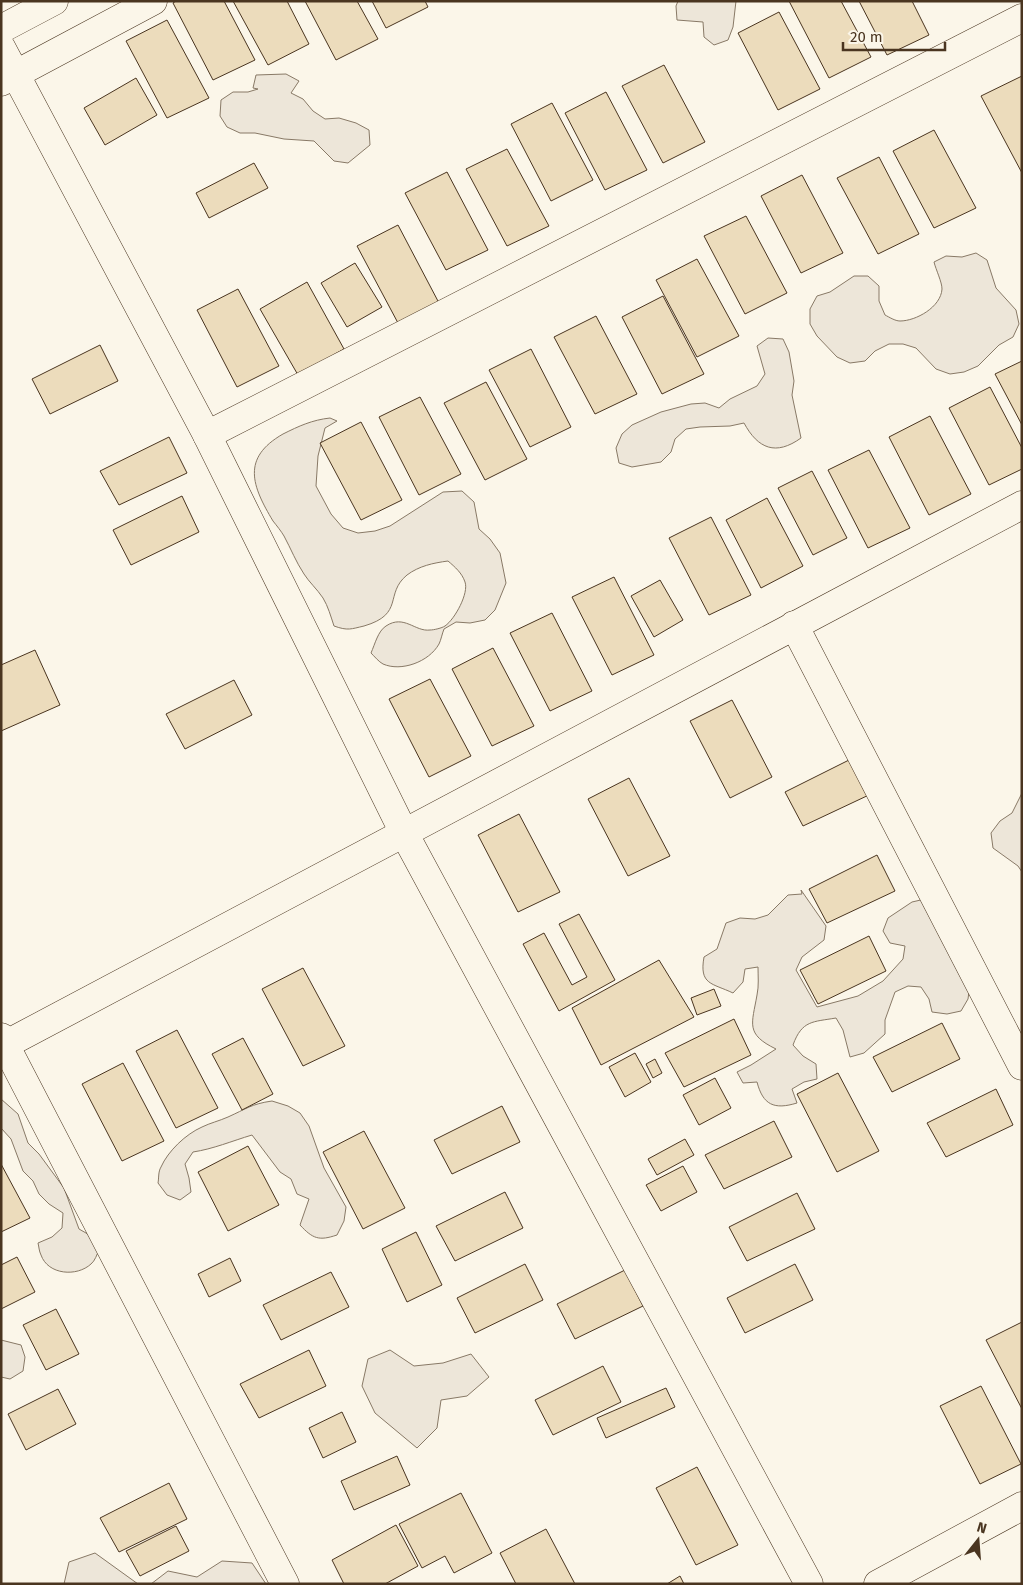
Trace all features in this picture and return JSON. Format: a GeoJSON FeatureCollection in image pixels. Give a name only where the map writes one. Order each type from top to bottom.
{"type":"FeatureCollection","features":[{"type":"Feature","properties":{"kind":"street"},"geometry":{"type":"LineString","coordinates":[[1,29],[54,1]]}},
{"type":"Feature","properties":{"kind":"street"},"geometry":{"type":"LineString","coordinates":[[8,78],[153,1]]}},
{"type":"Feature","properties":{"kind":"street"},"geometry":{"type":"LineString","coordinates":[[207,434],[1022,18]]}},
{"type":"Feature","properties":{"kind":"street"},"geometry":{"type":"LineString","coordinates":[[1,47],[8,78],[207,434],[404,833],[809,1584]]}},
{"type":"Feature","properties":{"kind":"street"},"geometry":{"type":"LineString","coordinates":[[285,1584],[3,1043],[404,833],[1022,505]]}},
{"type":"Feature","properties":{"kind":"street"},"geometry":{"type":"LineString","coordinates":[[794,625],[1020,1060]]}},
{"type":"Feature","properties":{"kind":"street"},"geometry":{"type":"LineString","coordinates":[[878,1584],[1022,1506]]}},
{"type":"Feature","properties":{"kind":"shaded area"},"geometry":{"type":"Polygon","coordinates":[[[678,1],[736,1],[733,27],[728,40],[714,45],[704,37],[703,22],[677,20],[676,6],[678,1]]]}},
{"type":"Feature","properties":{"kind":"shaded area"},"geometry":{"type":"Polygon","coordinates":[[[286,74],[299,81],[291,93],[303,99],[313,111],[325,119],[339,118],[356,123],[369,130],[370,145],[348,163],[334,161],[314,141],[284,139],[255,133],[240,133],[227,127],[220,116],[221,100],[233,92],[248,92],[258,89],[253,88],[256,75],[286,74]]]}},
{"type":"Feature","properties":{"kind":"shaded area"},"geometry":{"type":"Polygon","coordinates":[[[976,253],[987,260],[996,288],[1016,310],[1019,324],[1013,337],[999,345],[978,366],[964,372],[950,374],[936,369],[916,348],[903,344],[889,344],[875,351],[865,361],[850,363],[837,357],[817,336],[810,324],[810,309],[817,296],[830,292],[854,276],[868,276],[879,286],[879,301],[885,315],[900,321],[913,319],[927,312],[941,296],[942,286],[934,262],[946,256],[962,257],[976,253]]]}},
{"type":"Feature","properties":{"kind":"shaded area"},"geometry":{"type":"Polygon","coordinates":[[[768,338],[783,339],[789,352],[794,381],[792,395],[801,438],[792,444],[776,448],[768,447],[755,439],[744,423],[730,426],[700,427],[686,429],[675,439],[671,452],[661,462],[632,467],[619,463],[616,448],[622,434],[632,425],[661,412],[691,404],[705,403],[719,408],[730,399],[757,386],[765,374],[757,346],[768,338]]]}},
{"type":"Feature","properties":{"kind":"shaded area"},"geometry":{"type":"Polygon","coordinates":[[[330,418],[337,421],[325,428],[318,456],[316,486],[331,514],[343,528],[358,533],[375,531],[390,526],[443,492],[462,491],[474,502],[479,529],[490,539],[500,553],[506,583],[495,610],[485,620],[470,623],[456,622],[444,629],[439,644],[429,656],[414,664],[398,667],[381,663],[371,653],[377,638],[383,628],[392,623],[404,623],[419,629],[432,630],[449,623],[457,612],[465,593],[465,582],[458,570],[448,561],[416,569],[400,582],[390,610],[385,616],[364,626],[346,629],[339,628],[334,626],[323,598],[301,569],[260,496],[254,473],[261,453],[270,443],[283,434],[317,420],[330,418]]]}},
{"type":"Feature","properties":{"kind":"shaded area"},"geometry":{"type":"Polygon","coordinates":[[[1022,793],[1022,872],[1018,866],[993,848],[991,833],[1000,821],[1012,813],[1022,793]]]}},
{"type":"Feature","properties":{"kind":"shaded area"},"geometry":{"type":"Polygon","coordinates":[[[801,890],[826,926],[824,940],[802,957],[796,970],[817,1007],[858,996],[883,981],[903,959],[905,946],[890,943],[883,931],[888,918],[912,902],[925,899],[970,984],[968,999],[961,1011],[947,1014],[932,1012],[929,999],[921,987],[908,986],[895,992],[885,1020],[885,1034],[864,1053],[850,1057],[843,1030],[836,1018],[815,1022],[804,1027],[796,1037],[793,1045],[803,1056],[816,1064],[817,1079],[804,1082],[792,1089],[797,1103],[782,1106],[766,1101],[759,1090],[757,1082],[743,1083],[737,1072],[776,1049],[759,1038],[753,1027],[758,988],[758,967],[745,969],[743,982],[733,993],[709,982],[703,973],[703,966],[704,957],[717,949],[726,923],[740,918],[755,919],[768,915],[788,895],[802,894],[801,890]]]}},
{"type":"Feature","properties":{"kind":"shaded area"},"geometry":{"type":"Polygon","coordinates":[[[1,1099],[18,1114],[28,1143],[39,1154],[64,1188],[79,1229],[93,1237],[99,1250],[94,1261],[85,1268],[71,1272],[56,1270],[45,1262],[41,1255],[38,1243],[52,1237],[62,1228],[63,1213],[49,1204],[39,1194],[33,1181],[23,1171],[11,1139],[1,1128],[1,1099]]]}},
{"type":"Feature","properties":{"kind":"shaded area"},"geometry":{"type":"Polygon","coordinates":[[[272,1101],[288,1106],[300,1113],[309,1126],[324,1168],[346,1207],[344,1221],[337,1235],[317,1238],[300,1225],[309,1199],[297,1194],[291,1179],[280,1172],[252,1135],[193,1152],[185,1164],[191,1192],[180,1200],[167,1195],[158,1183],[159,1171],[164,1161],[173,1149],[190,1134],[249,1107],[272,1101]]]}},
{"type":"Feature","properties":{"kind":"shaded area"},"geometry":{"type":"Polygon","coordinates":[[[1,1340],[21,1345],[25,1357],[23,1371],[10,1379],[1,1377],[1,1340]]]}},
{"type":"Feature","properties":{"kind":"shaded area"},"geometry":{"type":"Polygon","coordinates":[[[390,1350],[414,1366],[443,1363],[471,1354],[489,1377],[467,1396],[441,1400],[437,1428],[417,1448],[375,1413],[362,1386],[368,1359],[390,1350]]]}},
{"type":"Feature","properties":{"kind":"shaded area"},"geometry":{"type":"Polygon","coordinates":[[[95,1553],[138,1584],[64,1584],[69,1562],[95,1553]]]}},
{"type":"Feature","properties":{"kind":"shaded area"},"geometry":{"type":"Polygon","coordinates":[[[222,1561],[252,1563],[266,1584],[151,1584],[168,1571],[197,1577],[222,1561]]]}},
{"type":"Feature","properties":{"kind":"building"},"geometry":{"type":"Polygon","coordinates":[[[176,1],[224,1],[255,60],[213,80],[173,3],[176,1]]]}},
{"type":"Feature","properties":{"kind":"building"},"geometry":{"type":"Polygon","coordinates":[[[233,1],[287,1],[309,44],[268,65],[233,1]]]}},
{"type":"Feature","properties":{"kind":"building"},"geometry":{"type":"Polygon","coordinates":[[[305,1],[357,1],[378,39],[336,60],[305,1]]]}},
{"type":"Feature","properties":{"kind":"building"},"geometry":{"type":"Polygon","coordinates":[[[372,1],[425,1],[428,7],[386,28],[372,1]]]}},
{"type":"Feature","properties":{"kind":"building"},"geometry":{"type":"Polygon","coordinates":[[[789,1],[841,1],[871,57],[829,78],[789,1]]]}},
{"type":"Feature","properties":{"kind":"building"},"geometry":{"type":"Polygon","coordinates":[[[859,1],[912,1],[929,35],[887,55],[859,1]]]}},
{"type":"Feature","properties":{"kind":"building"},"geometry":{"type":"Polygon","coordinates":[[[779,12],[820,89],[778,110],[738,33],[779,12]]]}},
{"type":"Feature","properties":{"kind":"building"},"geometry":{"type":"Polygon","coordinates":[[[167,20],[209,98],[167,118],[126,41],[167,20]]]}},
{"type":"Feature","properties":{"kind":"building"},"geometry":{"type":"Polygon","coordinates":[[[664,65],[705,142],[663,163],[622,86],[664,65]]]}},
{"type":"Feature","properties":{"kind":"building"},"geometry":{"type":"Polygon","coordinates":[[[1022,76],[1022,173],[981,96],[1022,76]]]}},
{"type":"Feature","properties":{"kind":"building"},"geometry":{"type":"Polygon","coordinates":[[[136,78],[157,115],[105,145],[84,108],[136,78]]]}},
{"type":"Feature","properties":{"kind":"building"},"geometry":{"type":"Polygon","coordinates":[[[606,92],[647,170],[605,190],[565,113],[606,92]]]}},
{"type":"Feature","properties":{"kind":"building"},"geometry":{"type":"Polygon","coordinates":[[[552,103],[593,180],[551,201],[511,124],[552,103]]]}},
{"type":"Feature","properties":{"kind":"building"},"geometry":{"type":"Polygon","coordinates":[[[934,130],[976,208],[934,228],[893,151],[934,130]]]}},
{"type":"Feature","properties":{"kind":"building"},"geometry":{"type":"Polygon","coordinates":[[[507,149],[549,226],[507,246],[466,169],[507,149]]]}},
{"type":"Feature","properties":{"kind":"building"},"geometry":{"type":"Polygon","coordinates":[[[879,157],[919,234],[878,254],[837,178],[879,157]]]}},
{"type":"Feature","properties":{"kind":"building"},"geometry":{"type":"Polygon","coordinates":[[[254,163],[268,188],[209,218],[196,193],[254,163]]]}},
{"type":"Feature","properties":{"kind":"building"},"geometry":{"type":"Polygon","coordinates":[[[447,172],[488,250],[446,270],[405,193],[447,172]]]}},
{"type":"Feature","properties":{"kind":"building"},"geometry":{"type":"Polygon","coordinates":[[[802,175],[843,253],[801,273],[761,196],[802,175]]]}},
{"type":"Feature","properties":{"kind":"building"},"geometry":{"type":"Polygon","coordinates":[[[746,216],[787,293],[745,314],[704,236],[746,216]]]}},
{"type":"Feature","properties":{"kind":"building"},"geometry":{"type":"Polygon","coordinates":[[[398,225],[439,303],[398,323],[357,246],[398,225]]]}},
{"type":"Feature","properties":{"kind":"building"},"geometry":{"type":"Polygon","coordinates":[[[697,259],[739,336],[697,357],[656,280],[697,259]]]}},
{"type":"Feature","properties":{"kind":"building"},"geometry":{"type":"Polygon","coordinates":[[[355,263],[382,307],[347,327],[321,283],[355,263]]]}},
{"type":"Feature","properties":{"kind":"building"},"geometry":{"type":"Polygon","coordinates":[[[307,282],[344,349],[298,375],[260,309],[307,282]]]}},
{"type":"Feature","properties":{"kind":"building"},"geometry":{"type":"Polygon","coordinates":[[[238,289],[279,366],[237,387],[197,310],[238,289]]]}},
{"type":"Feature","properties":{"kind":"building"},"geometry":{"type":"Polygon","coordinates":[[[663,296],[704,374],[662,394],[622,317],[663,296]]]}},
{"type":"Feature","properties":{"kind":"building"},"geometry":{"type":"Polygon","coordinates":[[[596,316],[637,394],[595,414],[554,337],[596,316]]]}},
{"type":"Feature","properties":{"kind":"building"},"geometry":{"type":"Polygon","coordinates":[[[100,345],[118,381],[50,414],[32,379],[100,345]]]}},
{"type":"Feature","properties":{"kind":"building"},"geometry":{"type":"Polygon","coordinates":[[[531,349],[571,427],[530,447],[489,370],[531,349]]]}},
{"type":"Feature","properties":{"kind":"building"},"geometry":{"type":"Polygon","coordinates":[[[1022,361],[1022,425],[995,374],[1022,361]]]}},
{"type":"Feature","properties":{"kind":"building"},"geometry":{"type":"Polygon","coordinates":[[[486,382],[527,459],[485,480],[444,403],[486,382]]]}},
{"type":"Feature","properties":{"kind":"building"},"geometry":{"type":"Polygon","coordinates":[[[990,387],[1022,448],[1022,469],[989,485],[949,408],[990,387]]]}},
{"type":"Feature","properties":{"kind":"building"},"geometry":{"type":"Polygon","coordinates":[[[420,397],[461,474],[419,495],[379,417],[420,397]]]}},
{"type":"Feature","properties":{"kind":"building"},"geometry":{"type":"Polygon","coordinates":[[[930,416],[971,494],[929,515],[889,437],[930,416]]]}},
{"type":"Feature","properties":{"kind":"building"},"geometry":{"type":"Polygon","coordinates":[[[361,422],[402,500],[361,520],[320,443],[361,422]]]}},
{"type":"Feature","properties":{"kind":"building"},"geometry":{"type":"Polygon","coordinates":[[[169,437],[187,473],[119,505],[100,471],[169,437]]]}},
{"type":"Feature","properties":{"kind":"building"},"geometry":{"type":"Polygon","coordinates":[[[869,450],[910,528],[868,548],[828,470],[869,450]]]}},
{"type":"Feature","properties":{"kind":"building"},"geometry":{"type":"Polygon","coordinates":[[[812,471],[847,538],[813,555],[778,488],[812,471]]]}},
{"type":"Feature","properties":{"kind":"building"},"geometry":{"type":"Polygon","coordinates":[[[182,496],[199,532],[131,565],[113,530],[182,496]]]}},
{"type":"Feature","properties":{"kind":"building"},"geometry":{"type":"Polygon","coordinates":[[[767,498],[803,566],[761,588],[726,520],[767,498]]]}},
{"type":"Feature","properties":{"kind":"building"},"geometry":{"type":"Polygon","coordinates":[[[711,517],[751,595],[709,615],[669,538],[711,517]]]}},
{"type":"Feature","properties":{"kind":"building"},"geometry":{"type":"Polygon","coordinates":[[[614,577],[654,655],[612,675],[572,597],[614,577]]]}},
{"type":"Feature","properties":{"kind":"building"},"geometry":{"type":"Polygon","coordinates":[[[660,580],[683,620],[654,637],[631,596],[660,580]]]}},
{"type":"Feature","properties":{"kind":"building"},"geometry":{"type":"Polygon","coordinates":[[[552,613],[592,691],[550,711],[510,633],[552,613]]]}},
{"type":"Feature","properties":{"kind":"building"},"geometry":{"type":"Polygon","coordinates":[[[493,648],[534,726],[492,746],[452,669],[493,648]]]}},
{"type":"Feature","properties":{"kind":"building"},"geometry":{"type":"Polygon","coordinates":[[[35,650],[60,705],[1,731],[1,665],[35,650]]]}},
{"type":"Feature","properties":{"kind":"building"},"geometry":{"type":"Polygon","coordinates":[[[430,679],[471,756],[429,777],[389,699],[430,679]]]}},
{"type":"Feature","properties":{"kind":"building"},"geometry":{"type":"Polygon","coordinates":[[[234,680],[252,715],[185,749],[166,714],[234,680]]]}},
{"type":"Feature","properties":{"kind":"building"},"geometry":{"type":"Polygon","coordinates":[[[732,700],[772,777],[730,798],[690,721],[732,700]]]}},
{"type":"Feature","properties":{"kind":"building"},"geometry":{"type":"Polygon","coordinates":[[[853,758],[871,794],[803,826],[785,792],[853,758]]]}},
{"type":"Feature","properties":{"kind":"building"},"geometry":{"type":"Polygon","coordinates":[[[629,778],[670,856],[628,876],[588,799],[629,778]]]}},
{"type":"Feature","properties":{"kind":"building"},"geometry":{"type":"Polygon","coordinates":[[[519,814],[560,892],[518,912],[478,835],[519,814]]]}},
{"type":"Feature","properties":{"kind":"building"},"geometry":{"type":"Polygon","coordinates":[[[877,855],[895,891],[827,923],[809,889],[877,855]]]}},
{"type":"Feature","properties":{"kind":"building"},"geometry":{"type":"Polygon","coordinates":[[[579,914],[615,980],[559,1011],[523,944],[544,933],[572,985],[587,977],[559,924],[579,914]]]}},
{"type":"Feature","properties":{"kind":"building"},"geometry":{"type":"Polygon","coordinates":[[[869,936],[886,971],[818,1004],[800,970],[869,936]]]}},
{"type":"Feature","properties":{"kind":"building"},"geometry":{"type":"Polygon","coordinates":[[[659,960],[694,1017],[601,1065],[572,1008],[659,960]]]}},
{"type":"Feature","properties":{"kind":"building"},"geometry":{"type":"Polygon","coordinates":[[[303,968],[345,1046],[303,1066],[262,989],[303,968]]]}},
{"type":"Feature","properties":{"kind":"building"},"geometry":{"type":"Polygon","coordinates":[[[714,989],[721,1006],[697,1015],[691,998],[714,989]]]}},
{"type":"Feature","properties":{"kind":"building"},"geometry":{"type":"Polygon","coordinates":[[[734,1019],[751,1055],[684,1087],[665,1053],[734,1019]]]}},
{"type":"Feature","properties":{"kind":"building"},"geometry":{"type":"Polygon","coordinates":[[[942,1023],[960,1059],[892,1092],[873,1057],[942,1023]]]}},
{"type":"Feature","properties":{"kind":"building"},"geometry":{"type":"Polygon","coordinates":[[[177,1030],[218,1108],[176,1128],[136,1051],[177,1030]]]}},
{"type":"Feature","properties":{"kind":"building"},"geometry":{"type":"Polygon","coordinates":[[[243,1038],[273,1094],[242,1110],[212,1054],[243,1038]]]}},
{"type":"Feature","properties":{"kind":"building"},"geometry":{"type":"Polygon","coordinates":[[[635,1053],[651,1082],[625,1097],[609,1067],[635,1053]]]}},
{"type":"Feature","properties":{"kind":"building"},"geometry":{"type":"Polygon","coordinates":[[[655,1059],[662,1073],[653,1078],[646,1064],[655,1059]]]}},
{"type":"Feature","properties":{"kind":"building"},"geometry":{"type":"Polygon","coordinates":[[[123,1063],[164,1141],[122,1161],[82,1084],[123,1063]]]}},
{"type":"Feature","properties":{"kind":"building"},"geometry":{"type":"Polygon","coordinates":[[[838,1073],[879,1151],[837,1172],[797,1094],[838,1073]]]}},
{"type":"Feature","properties":{"kind":"building"},"geometry":{"type":"Polygon","coordinates":[[[715,1078],[731,1108],[699,1125],[683,1095],[715,1078]]]}},
{"type":"Feature","properties":{"kind":"building"},"geometry":{"type":"Polygon","coordinates":[[[996,1089],[1013,1125],[946,1157],[927,1123],[996,1089]]]}},
{"type":"Feature","properties":{"kind":"building"},"geometry":{"type":"Polygon","coordinates":[[[502,1106],[520,1142],[452,1174],[434,1140],[502,1106]]]}},
{"type":"Feature","properties":{"kind":"building"},"geometry":{"type":"Polygon","coordinates":[[[774,1121],[792,1157],[724,1189],[705,1155],[774,1121]]]}},
{"type":"Feature","properties":{"kind":"building"},"geometry":{"type":"Polygon","coordinates":[[[364,1131],[405,1208],[363,1229],[323,1152],[364,1131]]]}},
{"type":"Feature","properties":{"kind":"building"},"geometry":{"type":"Polygon","coordinates":[[[685,1139],[694,1155],[657,1175],[648,1159],[685,1139]]]}},
{"type":"Feature","properties":{"kind":"building"},"geometry":{"type":"Polygon","coordinates":[[[248,1146],[279,1205],[228,1231],[198,1172],[248,1146]]]}},
{"type":"Feature","properties":{"kind":"building"},"geometry":{"type":"Polygon","coordinates":[[[1,1164],[30,1218],[1,1232],[1,1164]]]}},
{"type":"Feature","properties":{"kind":"building"},"geometry":{"type":"Polygon","coordinates":[[[683,1166],[697,1192],[661,1211],[646,1185],[683,1166]]]}},
{"type":"Feature","properties":{"kind":"building"},"geometry":{"type":"Polygon","coordinates":[[[505,1192],[523,1228],[455,1261],[436,1226],[505,1192]]]}},
{"type":"Feature","properties":{"kind":"building"},"geometry":{"type":"Polygon","coordinates":[[[797,1193],[815,1229],[747,1261],[729,1227],[797,1193]]]}},
{"type":"Feature","properties":{"kind":"building"},"geometry":{"type":"Polygon","coordinates":[[[416,1232],[442,1285],[407,1302],[382,1249],[416,1232]]]}},
{"type":"Feature","properties":{"kind":"building"},"geometry":{"type":"Polygon","coordinates":[[[17,1257],[35,1292],[1,1309],[1,1265],[17,1257]]]}},
{"type":"Feature","properties":{"kind":"building"},"geometry":{"type":"Polygon","coordinates":[[[230,1258],[241,1281],[209,1297],[198,1274],[230,1258]]]}},
{"type":"Feature","properties":{"kind":"building"},"geometry":{"type":"Polygon","coordinates":[[[525,1264],[543,1300],[475,1333],[457,1298],[525,1264]]]}},
{"type":"Feature","properties":{"kind":"building"},"geometry":{"type":"Polygon","coordinates":[[[795,1264],[813,1300],[745,1333],[727,1298],[795,1264]]]}},
{"type":"Feature","properties":{"kind":"building"},"geometry":{"type":"Polygon","coordinates":[[[625,1270],[643,1306],[575,1339],[557,1304],[625,1270]]]}},
{"type":"Feature","properties":{"kind":"building"},"geometry":{"type":"Polygon","coordinates":[[[331,1272],[349,1307],[281,1340],[263,1305],[331,1272]]]}},
{"type":"Feature","properties":{"kind":"building"},"geometry":{"type":"Polygon","coordinates":[[[56,1309],[79,1354],[46,1370],[23,1325],[56,1309]]]}},
{"type":"Feature","properties":{"kind":"building"},"geometry":{"type":"Polygon","coordinates":[[[1022,1322],[1022,1409],[986,1340],[1022,1322]]]}},
{"type":"Feature","properties":{"kind":"building"},"geometry":{"type":"Polygon","coordinates":[[[309,1350],[326,1386],[259,1418],[240,1384],[309,1350]]]}},
{"type":"Feature","properties":{"kind":"building"},"geometry":{"type":"Polygon","coordinates":[[[603,1366],[621,1402],[553,1435],[535,1400],[603,1366]]]}},
{"type":"Feature","properties":{"kind":"building"},"geometry":{"type":"Polygon","coordinates":[[[981,1386],[1021,1464],[980,1484],[940,1406],[981,1386]]]}},
{"type":"Feature","properties":{"kind":"building"},"geometry":{"type":"Polygon","coordinates":[[[666,1388],[675,1407],[606,1438],[597,1418],[666,1388]]]}},
{"type":"Feature","properties":{"kind":"building"},"geometry":{"type":"Polygon","coordinates":[[[58,1389],[76,1424],[26,1450],[8,1414],[58,1389]]]}},
{"type":"Feature","properties":{"kind":"building"},"geometry":{"type":"Polygon","coordinates":[[[342,1412],[356,1442],[323,1458],[309,1428],[342,1412]]]}},
{"type":"Feature","properties":{"kind":"building"},"geometry":{"type":"Polygon","coordinates":[[[397,1456],[410,1485],[354,1510],[341,1481],[397,1456]]]}},
{"type":"Feature","properties":{"kind":"building"},"geometry":{"type":"Polygon","coordinates":[[[697,1467],[738,1545],[696,1565],[656,1488],[697,1467]]]}},
{"type":"Feature","properties":{"kind":"building"},"geometry":{"type":"Polygon","coordinates":[[[169,1483],[187,1519],[119,1552],[100,1518],[169,1483]]]}},
{"type":"Feature","properties":{"kind":"building"},"geometry":{"type":"Polygon","coordinates":[[[461,1493],[492,1553],[454,1573],[445,1556],[422,1568],[399,1524],[461,1493]]]}},
{"type":"Feature","properties":{"kind":"building"},"geometry":{"type":"Polygon","coordinates":[[[396,1525],[418,1566],[385,1584],[344,1584],[332,1560],[396,1525]]]}},
{"type":"Feature","properties":{"kind":"building"},"geometry":{"type":"Polygon","coordinates":[[[176,1526],[189,1551],[140,1576],[126,1551],[176,1526]]]}},
{"type":"Feature","properties":{"kind":"building"},"geometry":{"type":"Polygon","coordinates":[[[546,1529],[575,1584],[516,1584],[500,1553],[546,1529]]]}},
{"type":"Feature","properties":{"kind":"building"},"geometry":{"type":"Polygon","coordinates":[[[680,1576],[684,1584],[667,1584],[680,1576]]]}}]}
